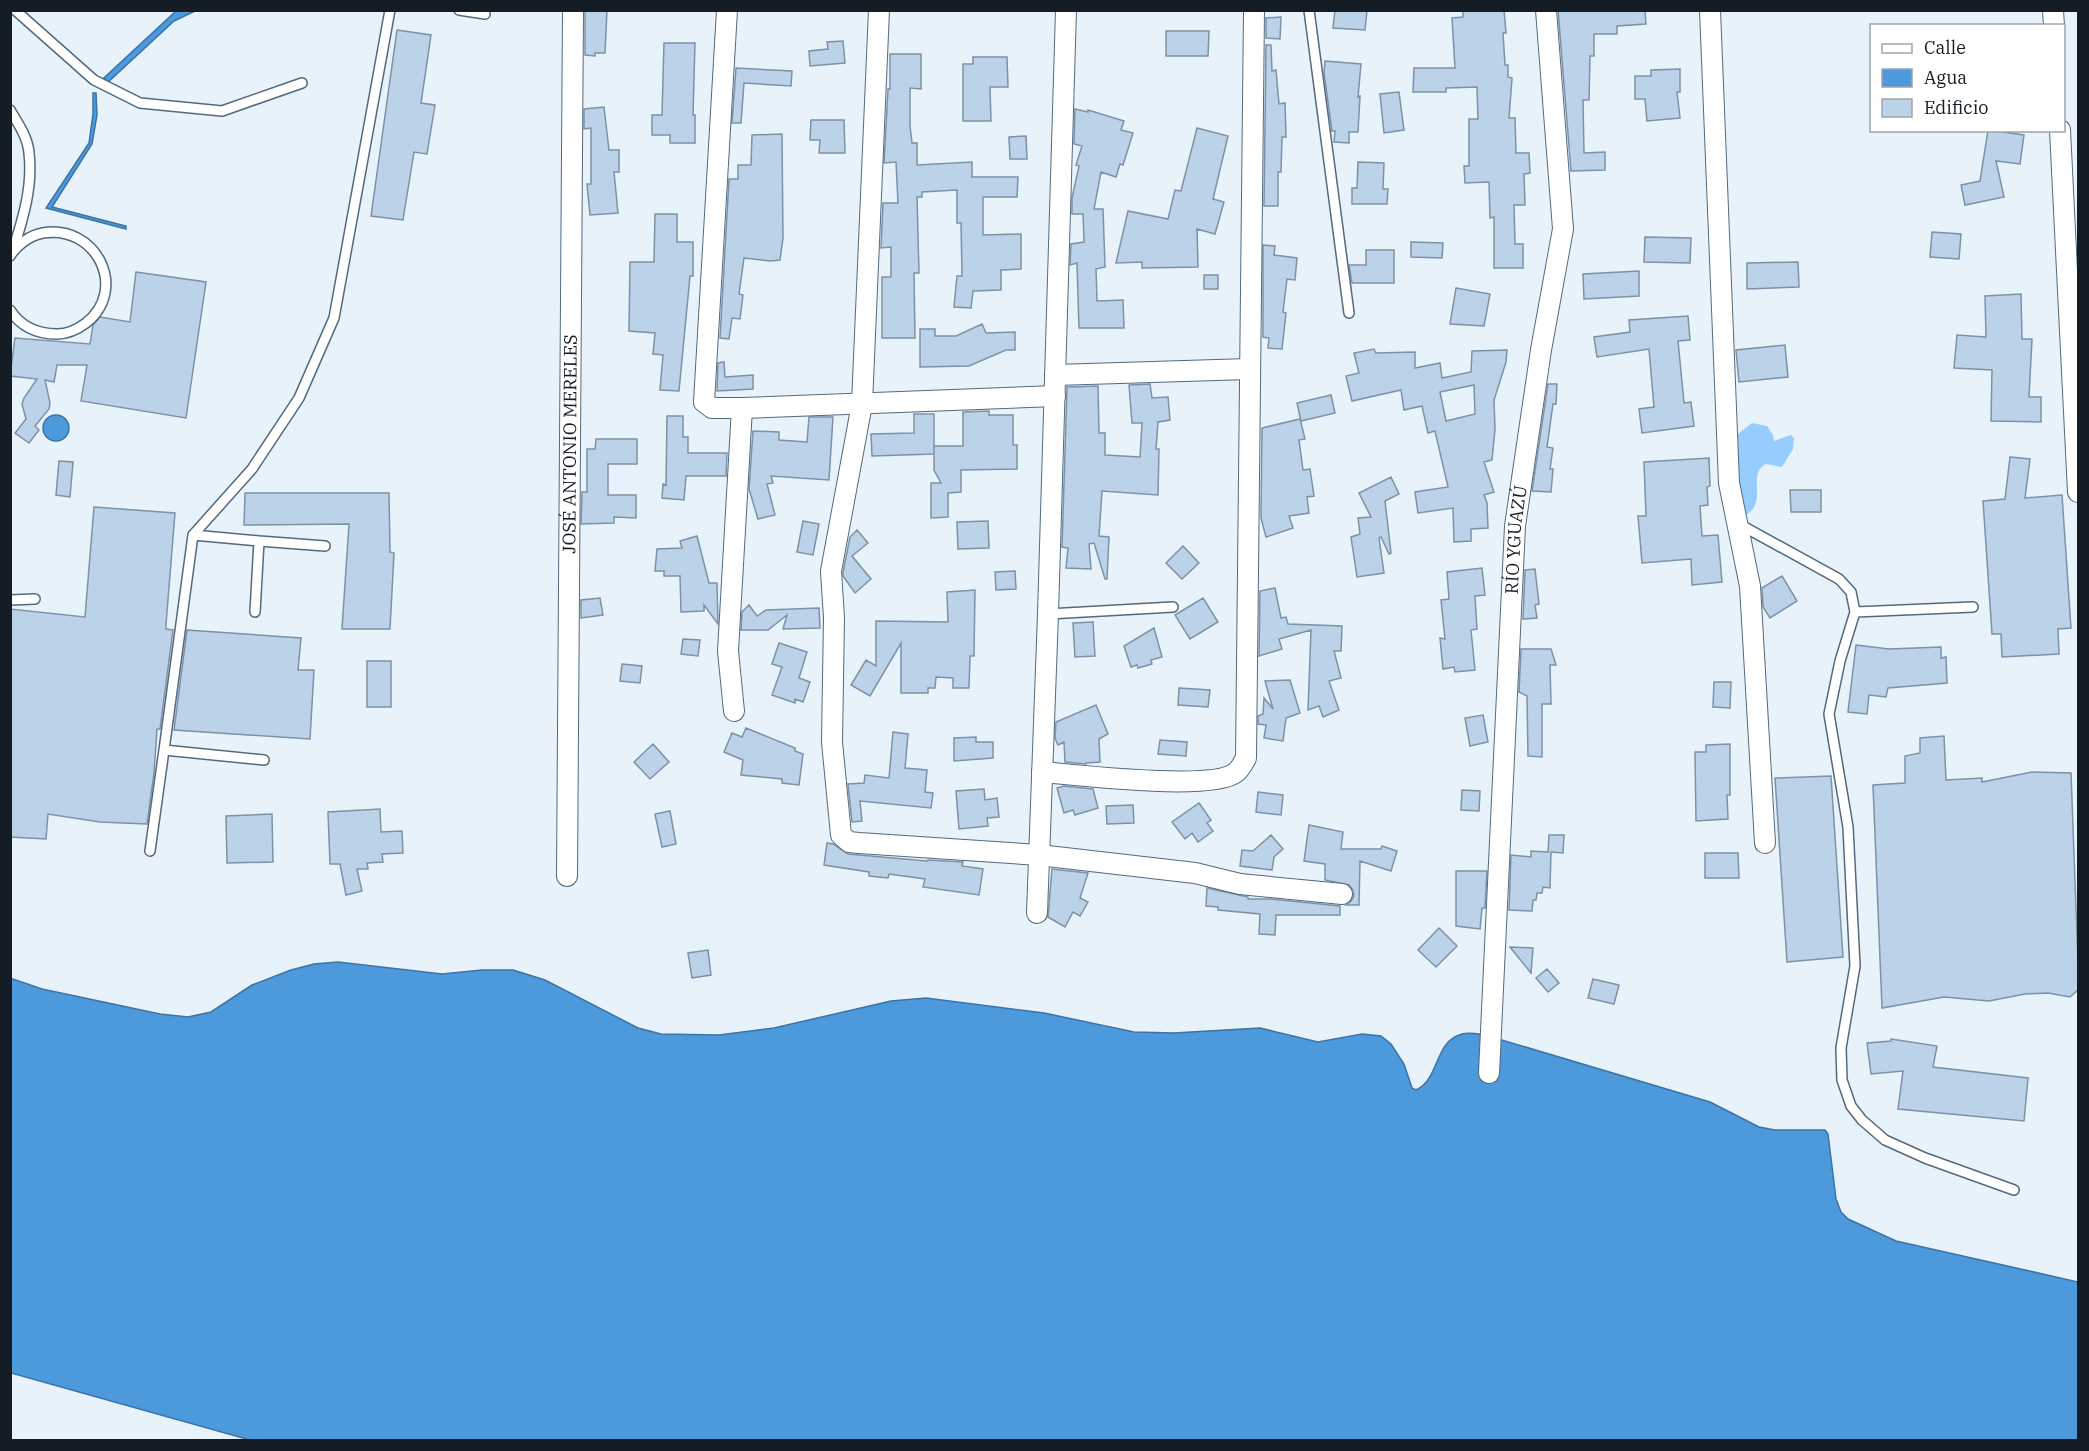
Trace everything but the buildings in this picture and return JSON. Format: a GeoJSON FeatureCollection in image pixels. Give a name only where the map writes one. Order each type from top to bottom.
{"type":"FeatureCollection","features":[{"type":"Feature","properties":{"kind":"street","name":"JOSÉ ANTONIO MERELES"},"geometry":{"type":"LineString","coordinates":[[567,876],[573,10]]}},
{"type":"Feature","properties":{"kind":"street"},"geometry":{"type":"LineString","coordinates":[[727,10],[704,402],[712,408],[742,408],[1055,396]]}},
{"type":"Feature","properties":{"kind":"street"},"geometry":{"type":"LineString","coordinates":[[879,10],[862,404],[831,571],[834,618],[832,742],[841,835],[849,842],[1039,855],[1195,873],[1240,884],[1342,894]]}},
{"type":"Feature","properties":{"kind":"street"},"geometry":{"type":"LineString","coordinates":[[1037,914],[1066,10]]}},
{"type":"Feature","properties":{"kind":"street"},"geometry":{"type":"LineString","coordinates":[[1042,772],[1179,782],[1218,780],[1235,774],[1246,758],[1254,10]]}},
{"type":"Feature","properties":{"kind":"street","name":"RÍO YGUAZÚ"},"geometry":{"type":"LineString","coordinates":[[1489,1073],[1515,526],[1541,350],[1563,229],[1546,10]]}},
{"type":"Feature","properties":{"kind":"street"},"geometry":{"type":"LineString","coordinates":[[1710,10],[1729,483],[1750,586],[1765,843]]}},
{"type":"Feature","properties":{"kind":"street"},"geometry":{"type":"LineString","coordinates":[[2060,132],[2079,492]]}},
{"type":"Feature","properties":{"kind":"street"},"geometry":{"type":"LineString","coordinates":[[1055,375],[1249,369]]}},
{"type":"Feature","properties":{"kind":"street"},"geometry":{"type":"LineString","coordinates":[[734,711],[728,651],[742,408]]}},
{"type":"Feature","properties":{"kind":"lane"},"geometry":{"type":"LineString","coordinates":[[15,10],[94,80],[140,103],[222,111],[302,83]]}},
{"type":"Feature","properties":{"kind":"lane"},"geometry":{"type":"LineString","coordinates":[[150,851],[193,535],[252,469],[299,398],[334,318],[390,10]]}},
{"type":"Feature","properties":{"kind":"lane"},"geometry":{"type":"LineString","coordinates":[[459,10],[485,14]]}},
{"type":"Feature","properties":{"kind":"lane"},"geometry":{"type":"LineString","coordinates":[[1309,10],[1349,313]]}},
{"type":"Feature","properties":{"kind":"lane"},"geometry":{"type":"LineString","coordinates":[[10,110],[20,126],[29,152],[29,182],[25,211],[12,254]]}},
{"type":"Feature","properties":{"kind":"lane"},"geometry":{"type":"LineString","coordinates":[[10,310],[28,328],[44,334],[62,334],[78,329],[92,318],[102,304],[106,287],[104,269],[97,254],[85,241],[69,234],[54,231],[38,234],[24,241],[12,254]]}},
{"type":"Feature","properties":{"kind":"lane"},"geometry":{"type":"LineString","coordinates":[[1737,523],[1839,579],[1851,592],[1855,612],[1840,661],[1829,714],[1848,827],[1855,966],[1841,1048],[1842,1080],[1851,1106],[1862,1120],[1885,1140],[1925,1158],[2014,1190]]}},
{"type":"Feature","properties":{"kind":"lane"},"geometry":{"type":"LineString","coordinates":[[193,535],[325,546]]}},
{"type":"Feature","properties":{"kind":"lane"},"geometry":{"type":"LineString","coordinates":[[255,612],[259,541]]}},
{"type":"Feature","properties":{"kind":"lane"},"geometry":{"type":"LineString","coordinates":[[10,600],[35,599]]}},
{"type":"Feature","properties":{"kind":"lane"},"geometry":{"type":"LineString","coordinates":[[1855,612],[1973,607]]}},
{"type":"Feature","properties":{"kind":"lane"},"geometry":{"type":"LineString","coordinates":[[1048,614],[1173,608]]}},
{"type":"Feature","properties":{"kind":"lane"},"geometry":{"type":"LineString","coordinates":[[164,750],[264,760]]}},
{"type":"Feature","properties":{"kind":"shaded area"},"geometry":{"type":"Polygon","coordinates":[[[1752,423],[1767,426],[1774,441],[1791,435],[1794,438],[1793,449],[1782,467],[1766,464],[1758,472],[1756,503],[1745,516],[1740,515],[1733,438],[1752,423]]]}},
{"type":"Feature","properties":{"kind":"water"},"geometry":{"type":"Polygon","coordinates":[[[176,11],[195,11],[174,21],[107,83],[104,78],[176,11]]]}},
{"type":"Feature","properties":{"kind":"water"},"geometry":{"type":"Polygon","coordinates":[[[93,93],[96,93],[97,115],[92,144],[52,207],[126,226],[126,229],[46,208],[89,143],[93,93]]]}},
{"type":"Feature","properties":{"kind":"water"},"geometry":{"type":"Polygon","coordinates":[[[56,415],[65,419],[69,428],[65,437],[56,441],[47,437],[43,428],[47,419],[56,415]]]}},
{"type":"Feature","properties":{"kind":"water"},"geometry":{"type":"Polygon","coordinates":[[[338,962],[442,974],[513,970],[545,980],[638,1028],[661,1034],[719,1035],[774,1028],[891,1001],[926,998],[1044,1013],[1134,1032],[1174,1033],[1260,1028],[1318,1042],[1362,1034],[1381,1036],[1391,1044],[1404,1064],[1412,1088],[1416,1090],[1429,1078],[1441,1052],[1453,1038],[1465,1033],[1485,1035],[1710,1102],[1759,1127],[1775,1130],[1825,1130],[1828,1134],[1836,1199],[1841,1212],[1848,1219],[1896,1241],[2078,1282],[2078,1440],[250,1440],[11,1373],[10,978],[42,989],[160,1014],[188,1017],[211,1012],[252,985],[291,970],[314,964],[338,962]]]}}]}
